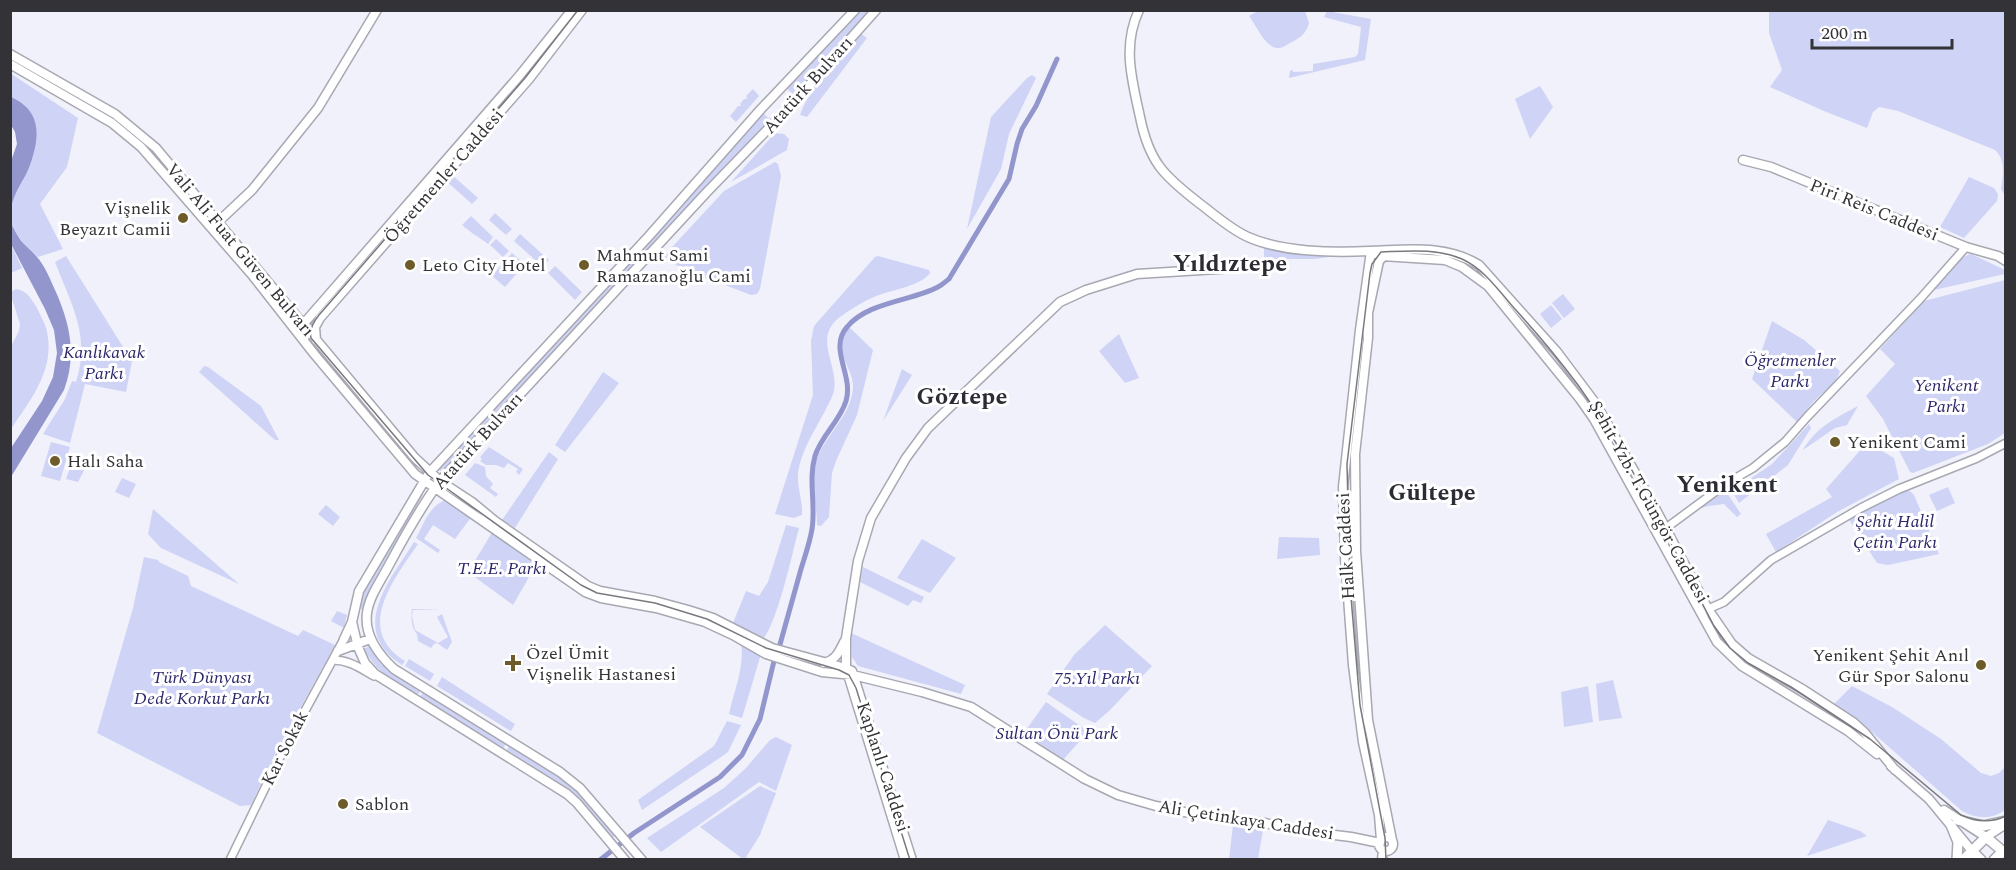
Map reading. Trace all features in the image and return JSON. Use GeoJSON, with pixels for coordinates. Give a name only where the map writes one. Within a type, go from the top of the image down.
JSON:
{"type":"FeatureCollection","features":[{"type":"Feature","properties":{"kind":"highway"},"geometry":{"type":"LineString","coordinates":[[1957,860],[1958,842],[1955,823],[1983,826],[2006,823]]}},
{"type":"Feature","properties":{"kind":"highway"},"geometry":{"type":"LineString","coordinates":[[1963,860],[1986,837],[2005,851],[1994,860]]}},
{"type":"Feature","properties":{"kind":"highway"},"geometry":{"type":"LineString","coordinates":[[1972,850],[1981,860]]}},
{"type":"Feature","properties":{"kind":"main road"},"geometry":{"type":"LineString","coordinates":[[218,222],[252,190],[318,108],[377,10]]}},
{"type":"Feature","properties":{"kind":"main road","name":"Öğretmenler Caddesi"},"geometry":{"type":"LineString","coordinates":[[300,329],[520,75],[572,10]]}},
{"type":"Feature","properties":{"kind":"main road","name":"Öğretmenler Caddesi"},"geometry":{"type":"LineString","coordinates":[[300,329],[317,323],[529,79],[582,10]]}},
{"type":"Feature","properties":{"kind":"main road","name":"Atatürk Bulvarı"},"geometry":{"type":"LineString","coordinates":[[344,639],[353,618],[359,591],[429,472],[649,236],[761,109],[855,10]]}},
{"type":"Feature","properties":{"kind":"main road","name":"Atatürk Bulvarı"},"geometry":{"type":"LineString","coordinates":[[366,614],[372,597],[406,534],[440,481],[876,10]]}},
{"type":"Feature","properties":{"kind":"main road","name":"Şehit Yzb. T.Güngör Caddesi"},"geometry":{"type":"LineString","coordinates":[[1139,10],[1130,36],[1128,54],[1146,142],[1156,164],[1163,173],[1218,218],[1248,237],[1290,248],[1327,251],[1438,250],[1466,257],[1479,265],[1557,352],[1596,404],[1628,458],[1708,609],[1732,644],[1756,663],[1804,690],[1852,722],[1865,733],[1895,770]]}},
{"type":"Feature","properties":{"kind":"main road","name":"Vali Ali Fuat Güven Bulvarı"},"geometry":{"type":"LineString","coordinates":[[10,54],[115,114],[156,148],[218,222],[398,457],[424,482],[593,596],[656,608],[705,622],[734,635],[766,654],[822,672],[849,672]]}},
{"type":"Feature","properties":{"kind":"main road","name":"Vali Ali Fuat Güven Bulvarı"},"geometry":{"type":"LineString","coordinates":[[10,63],[112,123],[141,147],[300,329],[318,343],[415,458],[440,481],[472,502],[495,521],[588,586],[600,591],[655,601],[713,618],[772,648],[849,672]]}},
{"type":"Feature","properties":{"kind":"main road","name":"Piri Reis Caddesi"},"geometry":{"type":"LineString","coordinates":[[1743,160],[1771,167],[1966,247],[1998,256],[2006,261]]}},
{"type":"Feature","properties":{"kind":"main road","name":"Şehit Yzb. T.Güngör Caddesi"},"geometry":{"type":"LineString","coordinates":[[1371,251],[1383,256],[1452,262],[1477,276],[1488,286],[1532,337],[1589,412],[1712,634],[1733,659],[1848,731],[1955,823],[1972,850]]}},
{"type":"Feature","properties":{"kind":"main road","name":"Halk Caddesi"},"geometry":{"type":"LineString","coordinates":[[1371,251],[1347,444],[1344,497],[1345,557],[1355,686],[1363,742],[1385,847],[1391,860]]}},
{"type":"Feature","properties":{"kind":"main road","name":"Halk Caddesi"},"geometry":{"type":"LineString","coordinates":[[1383,256],[1378,261],[1368,313],[1368,338],[1355,474],[1357,557],[1367,706],[1385,847]]}},
{"type":"Feature","properties":{"kind":"main road"},"geometry":{"type":"LineString","coordinates":[[849,672],[846,639],[864,534],[906,458],[928,428],[1060,302],[1086,290],[1137,274],[1234,268],[1252,266],[1257,262]]}},
{"type":"Feature","properties":{"kind":"main road"},"geometry":{"type":"LineString","coordinates":[[317,323],[314,334],[318,343]]}},
{"type":"Feature","properties":{"kind":"main road"},"geometry":{"type":"LineString","coordinates":[[625,860],[577,803],[558,788],[382,679],[365,663],[357,644],[353,618],[366,614],[370,639],[383,659],[394,669],[560,772],[580,788],[642,860]]}},
{"type":"Feature","properties":{"kind":"main road"},"geometry":{"type":"LineString","coordinates":[[338,651],[370,639]]}},
{"type":"Feature","properties":{"kind":"main road"},"geometry":{"type":"LineString","coordinates":[[824,663],[831,662],[838,655],[846,639]]}},
{"type":"Feature","properties":{"kind":"main road","name":"Ali Çetinkaya Caddesi"},"geometry":{"type":"LineString","coordinates":[[849,672],[970,707],[1085,779],[1118,795],[1184,812],[1351,837],[1385,847]]}},
{"type":"Feature","properties":{"kind":"main road","name":"Kaplanlı Caddesi"},"geometry":{"type":"LineString","coordinates":[[849,672],[905,860]]}},
{"type":"Feature","properties":{"kind":"main road","name":"Kaplanlı Caddesi"},"geometry":{"type":"LineString","coordinates":[[849,672],[912,860]]}},
{"type":"Feature","properties":{"kind":"main road"},"geometry":{"type":"LineString","coordinates":[[1955,823],[1986,837],[2006,823]]}},
{"type":"Feature","properties":{"kind":"street"},"geometry":{"type":"LineString","coordinates":[[1658,534],[1727,483],[1753,468],[1785,442],[1966,247]]}},
{"type":"Feature","properties":{"kind":"street"},"geometry":{"type":"LineString","coordinates":[[1708,609],[1724,602],[1771,561],[1861,508],[1899,489],[1977,458],[2006,443]]}},
{"type":"Feature","properties":{"kind":"street","name":"Kar Sokak"},"geometry":{"type":"LineString","coordinates":[[230,860],[282,753],[344,639]]}},
{"type":"Feature","properties":{"kind":"street"},"geometry":{"type":"LineString","coordinates":[[333,660],[353,664],[382,679]]}},
{"type":"Feature","properties":{"kind":"green space"},"geometry":{"type":"Polygon","coordinates":[[[861,11],[869,11],[794,95],[786,88],[861,11]]]}},
{"type":"Feature","properties":{"kind":"green space"},"geometry":{"type":"Polygon","coordinates":[[[1258,11],[1305,11],[1309,23],[1300,37],[1284,47],[1277,48],[1265,40],[1249,16],[1258,11]]]}},
{"type":"Feature","properties":{"kind":"green space"},"geometry":{"type":"Polygon","coordinates":[[[1327,11],[1371,19],[1365,60],[1289,78],[1290,71],[1313,71],[1313,64],[1355,57],[1358,54],[1361,27],[1324,17],[1327,11]]]}},
{"type":"Feature","properties":{"kind":"green space"},"geometry":{"type":"Polygon","coordinates":[[[1769,11],[2005,11],[2005,196],[2001,189],[2003,173],[2001,158],[1995,150],[1898,111],[1879,107],[1873,112],[1867,128],[1770,87],[1782,70],[1769,33],[1769,11]]]}},
{"type":"Feature","properties":{"kind":"green space"},"geometry":{"type":"Polygon","coordinates":[[[860,33],[867,38],[807,117],[800,115],[818,81],[860,33]]]}},
{"type":"Feature","properties":{"kind":"green space"},"geometry":{"type":"Polygon","coordinates":[[[10,73],[78,118],[67,167],[40,204],[63,249],[38,257],[22,242],[11,224],[11,203],[23,180],[14,99],[11,97],[10,73]]]}},
{"type":"Feature","properties":{"kind":"green space"},"geometry":{"type":"Polygon","coordinates":[[[1032,75],[1036,78],[1009,134],[1001,169],[967,229],[991,117],[1032,75]]]}},
{"type":"Feature","properties":{"kind":"green space"},"geometry":{"type":"Polygon","coordinates":[[[1540,86],[1553,107],[1530,139],[1515,99],[1540,86]]]}},
{"type":"Feature","properties":{"kind":"green space"},"geometry":{"type":"Polygon","coordinates":[[[753,89],[759,96],[736,122],[730,116],[738,106],[741,106],[744,99],[747,99],[746,96],[753,89]]]}},
{"type":"Feature","properties":{"kind":"green space"},"geometry":{"type":"Polygon","coordinates":[[[763,113],[771,120],[676,219],[442,472],[439,470],[763,113]]]}},
{"type":"Feature","properties":{"kind":"green space"},"geometry":{"type":"Polygon","coordinates":[[[775,133],[784,134],[789,139],[787,150],[731,182],[775,133]]]}},
{"type":"Feature","properties":{"kind":"green space"},"geometry":{"type":"Polygon","coordinates":[[[775,162],[778,164],[781,176],[760,289],[757,294],[751,295],[662,258],[724,191],[775,162]]]}},
{"type":"Feature","properties":{"kind":"green space"},"geometry":{"type":"Polygon","coordinates":[[[451,174],[478,198],[472,204],[445,180],[451,174]]]}},
{"type":"Feature","properties":{"kind":"green space"},"geometry":{"type":"Polygon","coordinates":[[[1969,177],[1994,188],[1998,194],[1997,201],[1964,238],[1940,227],[1969,177]]]}},
{"type":"Feature","properties":{"kind":"green space"},"geometry":{"type":"Polygon","coordinates":[[[495,213],[512,229],[506,235],[489,220],[495,213]]]}},
{"type":"Feature","properties":{"kind":"green space"},"geometry":{"type":"Polygon","coordinates":[[[471,216],[493,237],[488,244],[462,225],[471,216]]]}},
{"type":"Feature","properties":{"kind":"green space"},"geometry":{"type":"Polygon","coordinates":[[[520,234],[549,260],[543,267],[514,241],[520,234]]]}},
{"type":"Feature","properties":{"kind":"green space"},"geometry":{"type":"Polygon","coordinates":[[[496,239],[509,251],[503,257],[490,245],[496,239]]]}},
{"type":"Feature","properties":{"kind":"green space"},"geometry":{"type":"Polygon","coordinates":[[[11,245],[22,268],[11,273],[11,245]]]}},
{"type":"Feature","properties":{"kind":"green space"},"geometry":{"type":"Polygon","coordinates":[[[1264,247],[1334,254],[1335,256],[1315,259],[1264,259],[1264,247]]]}},
{"type":"Feature","properties":{"kind":"green space"},"geometry":{"type":"Polygon","coordinates":[[[512,253],[525,264],[505,287],[492,276],[512,253]]]}},
{"type":"Feature","properties":{"kind":"green space"},"geometry":{"type":"Polygon","coordinates":[[[1971,254],[2005,270],[2005,274],[1934,290],[1955,264],[1971,254]]]}},
{"type":"Feature","properties":{"kind":"green space","name":"Kanlıkavak Parkı"},"geometry":{"type":"Polygon","coordinates":[[[66,256],[125,350],[133,356],[126,392],[85,384],[70,443],[43,434],[65,399],[72,381],[76,382],[80,365],[80,334],[77,320],[55,262],[66,256]]]}},
{"type":"Feature","properties":{"kind":"green space"},"geometry":{"type":"Polygon","coordinates":[[[878,256],[929,270],[930,273],[913,284],[867,300],[840,317],[832,325],[827,343],[835,381],[834,390],[799,466],[802,515],[794,518],[775,514],[813,395],[811,341],[814,326],[878,256]]]}},
{"type":"Feature","properties":{"kind":"green space"},"geometry":{"type":"Polygon","coordinates":[[[555,266],[582,292],[575,300],[548,273],[555,266]]]}},
{"type":"Feature","properties":{"kind":"green space","name":"Yenikent Parkı"},"geometry":{"type":"Polygon","coordinates":[[[2005,280],[2005,433],[1988,444],[1913,473],[1910,472],[1883,419],[1866,396],[1895,364],[1880,349],[1924,301],[2005,280]]]}},
{"type":"Feature","properties":{"kind":"green space","name":"Kanlıkavak Parkı"},"geometry":{"type":"Polygon","coordinates":[[[16,289],[32,300],[46,327],[49,346],[48,359],[40,384],[11,429],[11,346],[20,324],[12,299],[12,291],[16,289]]]}},
{"type":"Feature","properties":{"kind":"green space"},"geometry":{"type":"Polygon","coordinates":[[[1563,294],[1575,309],[1564,318],[1552,303],[1563,294]]]}},
{"type":"Feature","properties":{"kind":"green space"},"geometry":{"type":"Polygon","coordinates":[[[1551,305],[1562,319],[1551,328],[1540,314],[1551,305]]]}},
{"type":"Feature","properties":{"kind":"green space","name":"Öğretmenler Parkı"},"geometry":{"type":"Polygon","coordinates":[[[1772,321],[1804,340],[1840,371],[1836,381],[1814,401],[1797,422],[1752,379],[1772,321]]]}},
{"type":"Feature","properties":{"kind":"green space"},"geometry":{"type":"Polygon","coordinates":[[[849,327],[873,350],[857,415],[832,473],[829,517],[821,526],[817,525],[814,469],[820,452],[843,417],[851,398],[852,380],[841,344],[849,327]]]}},
{"type":"Feature","properties":{"kind":"green space"},"geometry":{"type":"Polygon","coordinates":[[[1119,334],[1139,378],[1125,383],[1099,351],[1119,334]]]}},
{"type":"Feature","properties":{"kind":"green space"},"geometry":{"type":"Polygon","coordinates":[[[204,366],[261,406],[279,440],[275,440],[199,372],[204,366]]]}},
{"type":"Feature","properties":{"kind":"green space"},"geometry":{"type":"Polygon","coordinates":[[[902,369],[912,375],[883,421],[902,369]]]}},
{"type":"Feature","properties":{"kind":"green space"},"geometry":{"type":"Polygon","coordinates":[[[603,372],[619,383],[565,452],[555,445],[603,372]]]}},
{"type":"Feature","properties":{"kind":"green space"},"geometry":{"type":"Polygon","coordinates":[[[1858,406],[1847,425],[1835,428],[1803,450],[1820,429],[1858,406]]]}},
{"type":"Feature","properties":{"kind":"green space"},"geometry":{"type":"Polygon","coordinates":[[[1809,424],[1811,428],[1788,465],[1739,503],[1732,491],[1772,464],[1809,424]]]}},
{"type":"Feature","properties":{"kind":"green space","name":"Halı Saha"},"geometry":{"type":"Polygon","coordinates":[[[51,442],[70,447],[60,481],[41,476],[51,442]]]}},
{"type":"Feature","properties":{"kind":"green space"},"geometry":{"type":"Polygon","coordinates":[[[1870,444],[1894,458],[1899,479],[1837,512],[1776,552],[1766,534],[1832,497],[1826,489],[1864,446],[1870,444]]]}},
{"type":"Feature","properties":{"kind":"green space"},"geometry":{"type":"Polygon","coordinates":[[[489,447],[523,469],[519,475],[516,472],[518,469],[508,463],[504,468],[486,465],[480,461],[482,459],[480,457],[489,447]]]}},
{"type":"Feature","properties":{"kind":"green space"},"geometry":{"type":"Polygon","coordinates":[[[549,452],[558,459],[515,528],[502,520],[549,452]]]}},
{"type":"Feature","properties":{"kind":"green space"},"geometry":{"type":"Polygon","coordinates":[[[74,456],[89,461],[78,482],[66,479],[74,456]]]}},
{"type":"Feature","properties":{"kind":"green space"},"geometry":{"type":"Polygon","coordinates":[[[475,463],[485,467],[486,476],[493,484],[490,488],[498,494],[496,497],[465,475],[475,463]]]}},
{"type":"Feature","properties":{"kind":"green space"},"geometry":{"type":"Polygon","coordinates":[[[122,478],[136,484],[129,498],[115,492],[122,478]]]}},
{"type":"Feature","properties":{"kind":"green space"},"geometry":{"type":"Polygon","coordinates":[[[1948,487],[1955,503],[1937,511],[1929,495],[1948,487]]]}},
{"type":"Feature","properties":{"kind":"green space"},"geometry":{"type":"Polygon","coordinates":[[[1725,490],[1741,514],[1737,517],[1724,504],[1694,510],[1725,490]]]}},
{"type":"Feature","properties":{"kind":"green space","name":"Şehit Halil Çetin Parkı"},"geometry":{"type":"Polygon","coordinates":[[[1901,490],[1910,491],[1914,495],[1939,554],[1888,565],[1877,563],[1848,518],[1901,490]]]}},
{"type":"Feature","properties":{"kind":"green space"},"geometry":{"type":"Polygon","coordinates":[[[421,494],[423,495],[371,586],[362,609],[358,608],[362,592],[421,494]]]}},
{"type":"Feature","properties":{"kind":"green space"},"geometry":{"type":"Polygon","coordinates":[[[448,500],[472,516],[455,539],[433,525],[424,539],[440,550],[438,553],[416,538],[432,510],[448,500]]]}},
{"type":"Feature","properties":{"kind":"green space"},"geometry":{"type":"Polygon","coordinates":[[[326,505],[340,517],[333,526],[318,514],[326,505]]]}},
{"type":"Feature","properties":{"kind":"green space"},"geometry":{"type":"Polygon","coordinates":[[[153,509],[239,584],[161,548],[148,534],[153,509]]]}},
{"type":"Feature","properties":{"kind":"green space"},"geometry":{"type":"Polygon","coordinates":[[[786,525],[799,528],[779,603],[769,630],[763,639],[733,623],[746,591],[759,596],[768,582],[786,525]]]}},
{"type":"Feature","properties":{"kind":"green space","name":"T.E.E. Parkı"},"geometry":{"type":"Polygon","coordinates":[[[493,531],[536,565],[513,605],[468,572],[493,531]]]}},
{"type":"Feature","properties":{"kind":"green space"},"geometry":{"type":"Polygon","coordinates":[[[1279,537],[1319,538],[1320,555],[1277,559],[1279,537]]]}},
{"type":"Feature","properties":{"kind":"green space"},"geometry":{"type":"Polygon","coordinates":[[[922,539],[956,558],[930,593],[897,578],[922,539]]]}},
{"type":"Feature","properties":{"kind":"green space"},"geometry":{"type":"Polygon","coordinates":[[[414,542],[418,544],[390,588],[383,603],[380,619],[382,634],[390,648],[405,661],[402,665],[386,651],[377,636],[375,621],[385,588],[414,542]]]}},
{"type":"Feature","properties":{"kind":"green space","name":"Türk Dünyası Dede Korkut Parkı"},"geometry":{"type":"Polygon","coordinates":[[[144,557],[158,560],[188,576],[191,586],[298,636],[303,630],[335,645],[277,750],[251,805],[240,806],[97,733],[133,608],[144,557]]]}},
{"type":"Feature","properties":{"kind":"green space"},"geometry":{"type":"Polygon","coordinates":[[[863,567],[924,597],[921,603],[913,600],[908,606],[860,582],[863,567]]]}},
{"type":"Feature","properties":{"kind":"green space"},"geometry":{"type":"Polygon","coordinates":[[[337,611],[347,615],[344,628],[331,621],[337,611]]]}},
{"type":"Feature","properties":{"kind":"green space"},"geometry":{"type":"Polygon","coordinates":[[[442,614],[452,642],[447,650],[437,643],[431,648],[418,641],[414,629],[412,616],[415,630],[438,643],[448,637],[437,617],[442,614]]]}},
{"type":"Feature","properties":{"kind":"green space","name":"75.Yıl Parkı"},"geometry":{"type":"Polygon","coordinates":[[[1105,625],[1152,666],[1095,723],[1047,694],[1074,655],[1105,625]]]}},
{"type":"Feature","properties":{"kind":"green space"},"geometry":{"type":"Polygon","coordinates":[[[851,633],[965,685],[961,694],[858,666],[852,657],[851,633]]]}},
{"type":"Feature","properties":{"kind":"green space"},"geometry":{"type":"Polygon","coordinates":[[[741,642],[761,654],[742,718],[729,714],[742,661],[741,642]]]}},
{"type":"Feature","properties":{"kind":"green space"},"geometry":{"type":"Polygon","coordinates":[[[369,646],[381,664],[420,691],[417,696],[387,676],[375,664],[364,649],[369,646]]]}},
{"type":"Feature","properties":{"kind":"green space"},"geometry":{"type":"Polygon","coordinates":[[[409,659],[434,674],[430,681],[405,666],[409,659]]]}},
{"type":"Feature","properties":{"kind":"green space"},"geometry":{"type":"Polygon","coordinates":[[[442,677],[515,724],[511,731],[437,686],[442,677]]]}},
{"type":"Feature","properties":{"kind":"green space"},"geometry":{"type":"Polygon","coordinates":[[[1613,680],[1622,718],[1599,721],[1596,684],[1613,680]]]}},
{"type":"Feature","properties":{"kind":"green space"},"geometry":{"type":"Polygon","coordinates":[[[1588,686],[1593,722],[1564,727],[1561,692],[1588,686]]]}},
{"type":"Feature","properties":{"kind":"green space"},"geometry":{"type":"Polygon","coordinates":[[[1852,686],[1892,707],[1941,739],[1981,773],[1991,776],[1999,773],[2005,767],[2005,810],[1995,816],[1984,817],[1973,816],[1962,811],[1857,719],[1834,704],[1852,686]]]}},
{"type":"Feature","properties":{"kind":"green space"},"geometry":{"type":"Polygon","coordinates":[[[423,692],[506,744],[503,748],[420,697],[423,692]]]}},
{"type":"Feature","properties":{"kind":"green space","name":"Sultan Önü Park"},"geometry":{"type":"Polygon","coordinates":[[[1046,702],[1087,733],[1062,761],[1023,734],[1046,702]]]}},
{"type":"Feature","properties":{"kind":"green space"},"geometry":{"type":"Polygon","coordinates":[[[727,721],[741,725],[728,752],[642,810],[638,800],[714,746],[727,721]]]}},
{"type":"Feature","properties":{"kind":"green space"},"geometry":{"type":"Polygon","coordinates":[[[776,737],[792,745],[776,791],[759,782],[661,852],[647,838],[724,788],[745,769],[770,740],[776,737]]]}},
{"type":"Feature","properties":{"kind":"green space"},"geometry":{"type":"Polygon","coordinates":[[[509,746],[568,783],[590,804],[616,835],[612,838],[588,808],[566,787],[507,750],[509,746]]]}},
{"type":"Feature","properties":{"kind":"green space"},"geometry":{"type":"Polygon","coordinates":[[[760,786],[776,793],[760,835],[743,859],[700,827],[760,786]]]}},
{"type":"Feature","properties":{"kind":"green space"},"geometry":{"type":"Polygon","coordinates":[[[1828,820],[1860,831],[1867,836],[1807,856],[1828,820]]]}},
{"type":"Feature","properties":{"kind":"green space"},"geometry":{"type":"Polygon","coordinates":[[[1233,825],[1263,830],[1258,859],[1229,859],[1233,825]]]}},
{"type":"Feature","properties":{"kind":"water"},"geometry":{"type":"Polygon","coordinates":[[[11,97],[28,109],[36,125],[37,134],[30,165],[11,208],[11,161],[17,144],[11,125],[11,97]]]}},
{"type":"Feature","properties":{"kind":"water"},"geometry":{"type":"Polygon","coordinates":[[[11,224],[22,242],[45,268],[65,315],[71,352],[64,390],[11,477],[11,448],[42,401],[53,377],[57,353],[54,330],[11,244],[11,224]]]}},
{"type":"Feature","properties":{"kind":"waterway"},"geometry":{"type":"LineString","coordinates":[[779,648],[811,534],[812,474],[815,456],[846,401],[847,382],[840,353],[842,335],[847,327],[866,312],[927,292],[949,279],[1009,179],[1022,129],[1036,106],[1057,59]]}},
{"type":"Feature","properties":{"kind":"waterway"},"geometry":{"type":"LineString","coordinates":[[600,860],[634,833],[720,777],[742,755],[760,719],[774,661]]}},
{"type":"Feature","properties":{"kind":"tram line"},"geometry":{"type":"LineString","coordinates":[[578,10],[525,78],[319,315],[311,328],[311,338],[428,475],[581,585],[597,593],[655,603],[707,619],[766,648],[849,675],[856,688],[910,860]]}},
{"type":"Feature","properties":{"kind":"tram line"},"geometry":{"type":"LineString","coordinates":[[1386,860],[1385,838],[1360,705],[1350,585],[1347,464],[1370,273],[1372,264],[1381,252],[1422,251],[1452,255],[1477,268],[1497,288],[1555,355],[1598,414],[1650,503],[1714,626],[1730,648],[1748,663],[1791,687],[1870,739],[1961,815],[1984,821],[2006,816]]}},
{"type":"Feature","properties":{"kind":"place","name":"Vişnelik Beyazıt Camii"},"geometry":{"type":"Point","coordinates":[183,218]}},
{"type":"Feature","properties":{"kind":"place","name":"Leto City Hotel"},"geometry":{"type":"Point","coordinates":[410,265]}},
{"type":"Feature","properties":{"kind":"place","name":"Mahmut Sami Ramazanoğlu Cami"},"geometry":{"type":"Point","coordinates":[584,265]}},
{"type":"Feature","properties":{"kind":"place","name":"Yenikent Cami"},"geometry":{"type":"Point","coordinates":[1835,442]}},
{"type":"Feature","properties":{"kind":"place","name":"Halı Saha"},"geometry":{"type":"Point","coordinates":[55,461]}},
{"type":"Feature","properties":{"kind":"place","name":"Özel Ümit Vişnelik Hastanesi"},"geometry":{"type":"Point","coordinates":[513,663]}},
{"type":"Feature","properties":{"kind":"place","name":"Yenikent Şehit Anıl Gür Spor Salonu"},"geometry":{"type":"Point","coordinates":[1981,665]}},
{"type":"Feature","properties":{"kind":"place","name":"Sablon"},"geometry":{"type":"Point","coordinates":[343,804]}},
{"type":"Feature","properties":{"kind":"district","name":"Yıldıztepe"},"geometry":{"type":"Point","coordinates":[1230,264]}},
{"type":"Feature","properties":{"kind":"district","name":"Göztepe"},"geometry":{"type":"Point","coordinates":[962,397]}},
{"type":"Feature","properties":{"kind":"district","name":"Yenikent"},"geometry":{"type":"Point","coordinates":[1727,485]}},
{"type":"Feature","properties":{"kind":"district","name":"Gültepe"},"geometry":{"type":"Point","coordinates":[1432,493]}}]}
